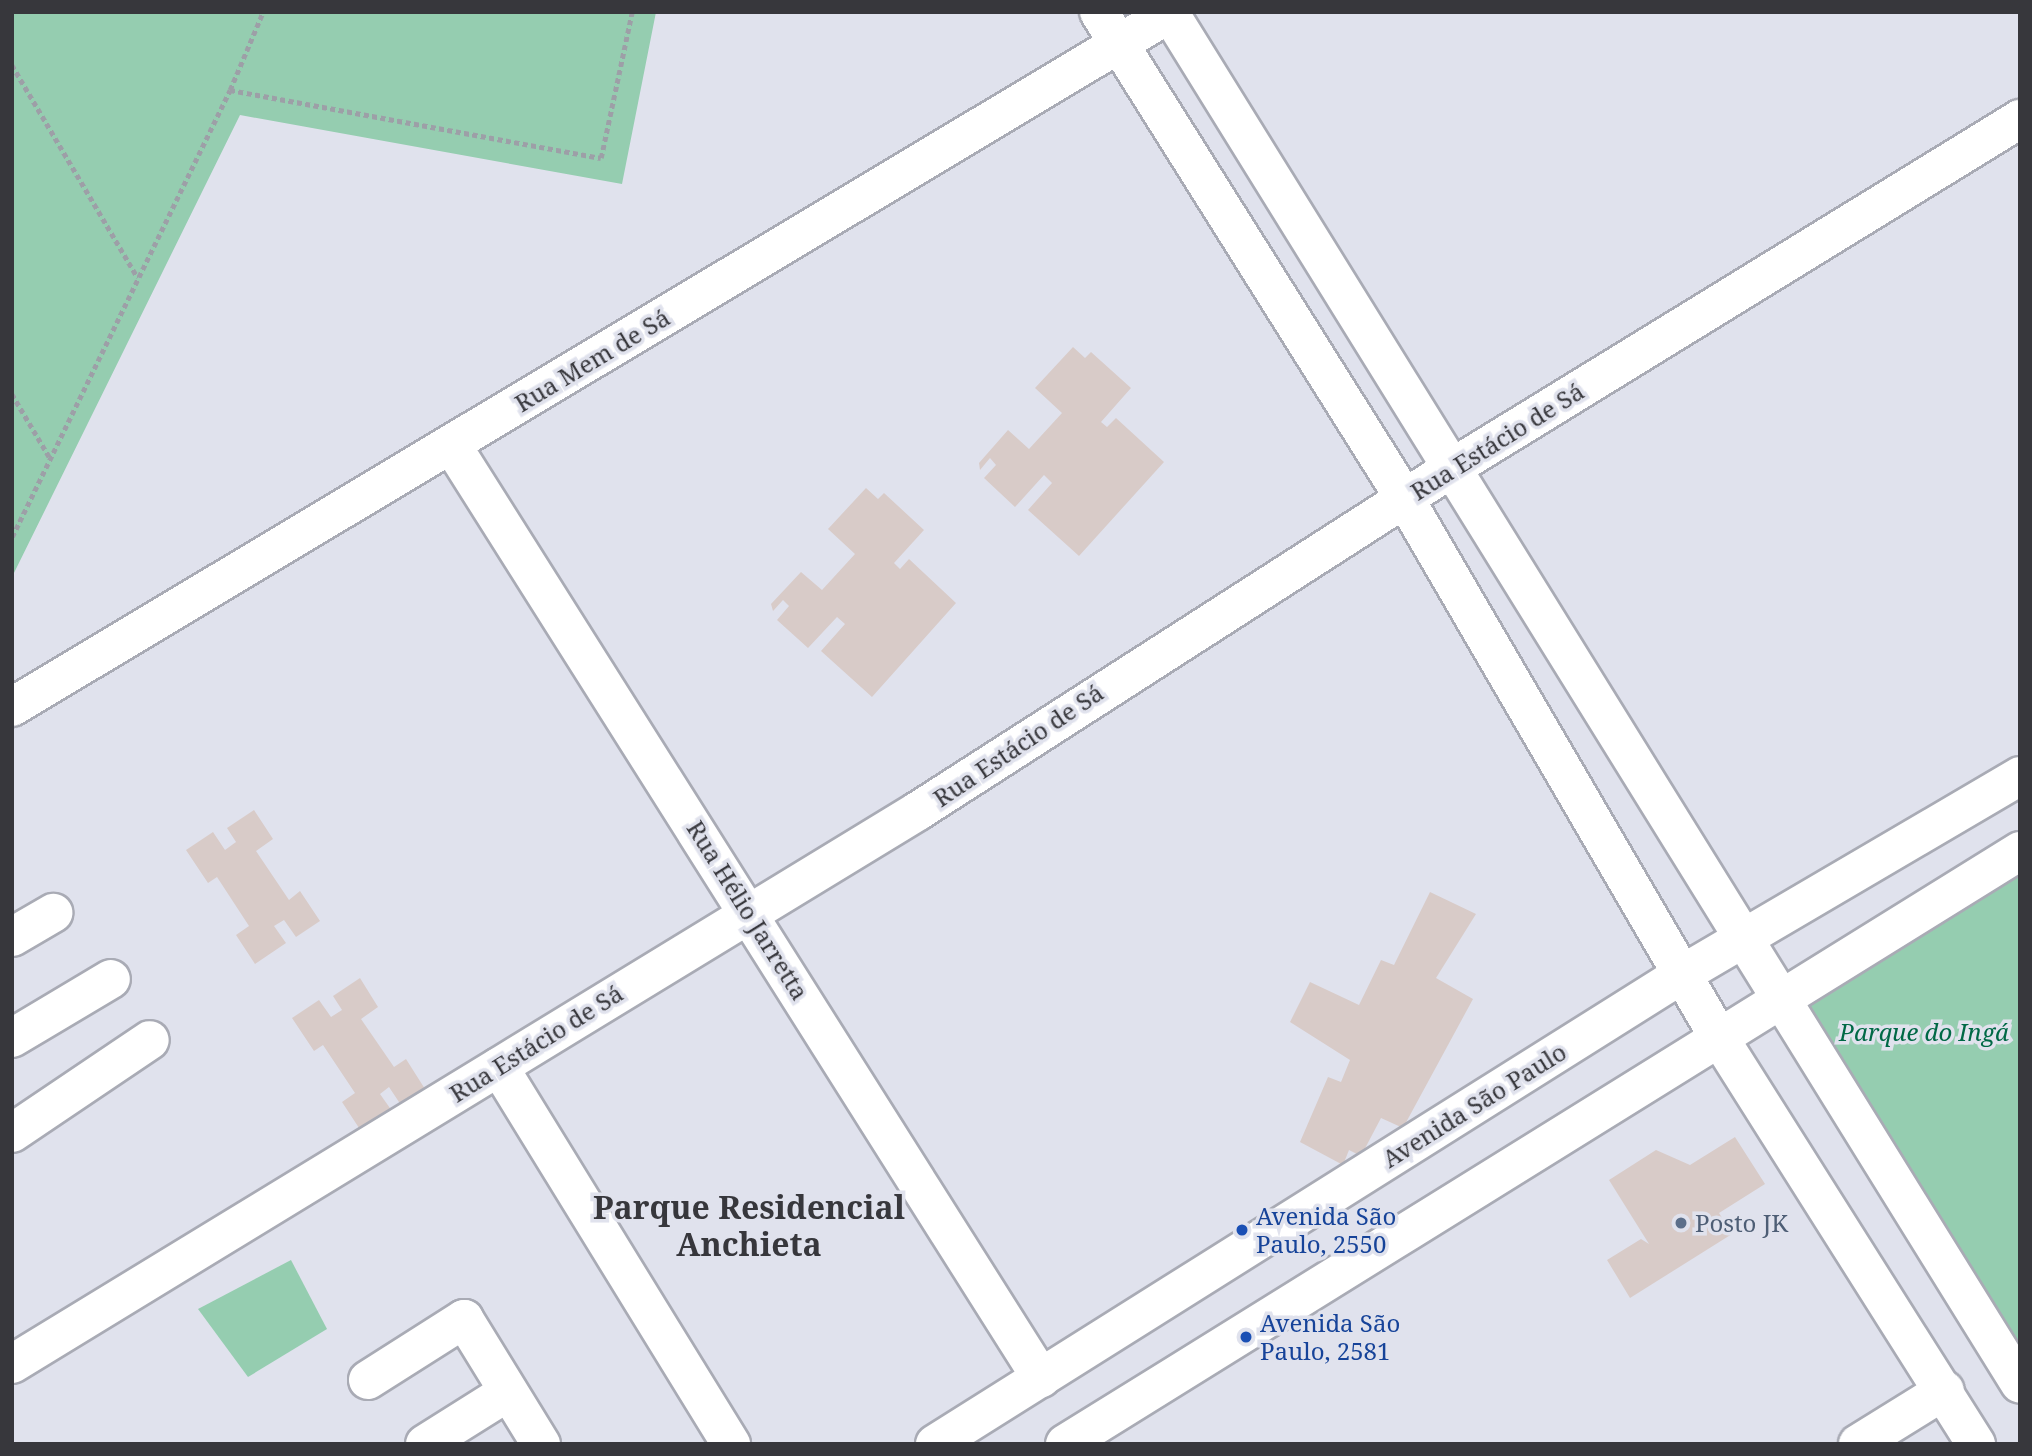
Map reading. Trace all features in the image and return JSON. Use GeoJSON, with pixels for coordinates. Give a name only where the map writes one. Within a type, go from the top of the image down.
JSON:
{"type":"FeatureCollection","features":[{"type":"Feature","properties":{"kind":"street","name":"Rua Mem de Sá"},"geometry":{"type":"LineString","coordinates":[[12,708],[451,444],[1109,28],[1170,13]]}},
{"type":"Feature","properties":{"kind":"street"},"geometry":{"type":"LineString","coordinates":[[1170,13],[2020,1384]]}},
{"type":"Feature","properties":{"kind":"street"},"geometry":{"type":"LineString","coordinates":[[1109,28],[1405,499],[1681,975],[1945,1390],[1976,1444]]}},
{"type":"Feature","properties":{"kind":"street","name":"Rua Estácio de Sá"},"geometry":{"type":"LineString","coordinates":[[12,1364],[499,1067],[748,910],[918,811],[1452,468],[2020,119]]}},
{"type":"Feature","properties":{"kind":"street","name":"Rua Hélio Jarretta"},"geometry":{"type":"LineString","coordinates":[[451,444],[748,910],[1041,1378]]}},
{"type":"Feature","properties":{"kind":"street","name":"Avenida São Paulo"},"geometry":{"type":"LineString","coordinates":[[935,1444],[1681,975],[2020,776]]}},
{"type":"Feature","properties":{"kind":"street"},"geometry":{"type":"LineString","coordinates":[[1065,1444],[1718,1035],[2020,851]]}},
{"type":"Feature","properties":{"kind":"street"},"geometry":{"type":"LineString","coordinates":[[12,937],[53,913]]}},
{"type":"Feature","properties":{"kind":"street"},"geometry":{"type":"LineString","coordinates":[[12,1038],[111,979]]}},
{"type":"Feature","properties":{"kind":"street"},"geometry":{"type":"LineString","coordinates":[[12,1133],[150,1040]]}},
{"type":"Feature","properties":{"kind":"street"},"geometry":{"type":"LineString","coordinates":[[499,1067],[731,1444]]}},
{"type":"Feature","properties":{"kind":"street"},"geometry":{"type":"LineString","coordinates":[[368,1380],[464,1320],[541,1444]]}},
{"type":"Feature","properties":{"kind":"street"},"geometry":{"type":"LineString","coordinates":[[1858,1444],[1945,1390]]}},
{"type":"Feature","properties":{"kind":"street"},"geometry":{"type":"LineString","coordinates":[[425,1444],[508,1392]]}},
{"type":"Feature","properties":{"kind":"path"},"geometry":{"type":"LineString","coordinates":[[12,537],[230,90],[263,12]]}},
{"type":"Feature","properties":{"kind":"path"},"geometry":{"type":"LineString","coordinates":[[230,90],[601,158],[632,12]]}},
{"type":"Feature","properties":{"kind":"path"},"geometry":{"type":"LineString","coordinates":[[12,65],[138,278]]}},
{"type":"Feature","properties":{"kind":"path"},"geometry":{"type":"LineString","coordinates":[[12,394],[50,458]]}},
{"type":"Feature","properties":{"kind":"green space"},"geometry":{"type":"Polygon","coordinates":[[[12,12],[656,12],[622,184],[240,115],[12,577],[12,12]]]}},
{"type":"Feature","properties":{"kind":"green space","name":"Parque do Ingá"},"geometry":{"type":"Polygon","coordinates":[[[2020,862],[2020,1377],[1794,1000],[2020,862]]]}},
{"type":"Feature","properties":{"kind":"green space"},"geometry":{"type":"Polygon","coordinates":[[[291,1260],[327,1329],[248,1377],[198,1309],[291,1260]]]}},
{"type":"Feature","properties":{"kind":"building"},"geometry":{"type":"Polygon","coordinates":[[[1073,347],[1085,358],[1091,352],[1131,388],[1101,422],[1107,427],[1116,418],[1164,462],[1079,556],[1028,510],[1052,483],[1044,475],[1015,507],[984,478],[996,465],[990,458],[980,470],[979,463],[1008,430],[1029,449],[1062,413],[1035,388],[1073,347]]]}},
{"type":"Feature","properties":{"kind":"building"},"geometry":{"type":"Polygon","coordinates":[[[866,488],[878,499],[884,493],[924,530],[894,563],[900,569],[909,559],[956,603],[872,697],[821,651],[845,624],[837,617],[808,648],[777,620],[789,606],[783,600],[773,611],[771,604],[801,572],[822,590],[855,554],[828,529],[866,488]]]}},
{"type":"Feature","properties":{"kind":"building"},"geometry":{"type":"Polygon","coordinates":[[[254,810],[273,839],[256,851],[289,900],[300,891],[320,921],[296,937],[284,920],[274,926],[286,943],[255,964],[236,935],[249,926],[217,877],[208,883],[186,850],[213,832],[225,850],[236,842],[227,828],[254,810]]]}},
{"type":"Feature","properties":{"kind":"building"},"geometry":{"type":"Polygon","coordinates":[[[1430,892],[1476,914],[1436,978],[1473,999],[1403,1128],[1381,1118],[1361,1156],[1349,1150],[1343,1165],[1300,1142],[1328,1077],[1341,1082],[1350,1060],[1290,1022],[1310,982],[1359,1005],[1381,960],[1394,965],[1430,892]]]}},
{"type":"Feature","properties":{"kind":"building"},"geometry":{"type":"Polygon","coordinates":[[[360,978],[378,1007],[361,1019],[394,1067],[406,1059],[425,1089],[401,1105],[389,1087],[380,1094],[392,1111],[361,1131],[342,1102],[355,1093],[323,1045],[314,1051],[292,1018],[319,1000],[331,1017],[342,1010],[333,996],[360,978]]]}},
{"type":"Feature","properties":{"kind":"building","name":"Posto JK"},"geometry":{"type":"Polygon","coordinates":[[[1735,1137],[1765,1184],[1719,1213],[1732,1234],[1630,1298],[1607,1260],[1641,1239],[1649,1244],[1609,1180],[1656,1150],[1690,1165],[1735,1137]]]}},
{"type":"Feature","properties":{"kind":"place","name":"Posto JK"},"geometry":{"type":"Point","coordinates":[1681,1223]}},
{"type":"Feature","properties":{"kind":"place","name":"Avenida São Paulo, 2550"},"geometry":{"type":"Point","coordinates":[1242,1230]}},
{"type":"Feature","properties":{"kind":"place","name":"Avenida São Paulo, 2581"},"geometry":{"type":"Point","coordinates":[1246,1337]}},
{"type":"Feature","properties":{"kind":"district","name":"Parque Residencial Anchieta"},"geometry":{"type":"Point","coordinates":[749,1226]}}]}
